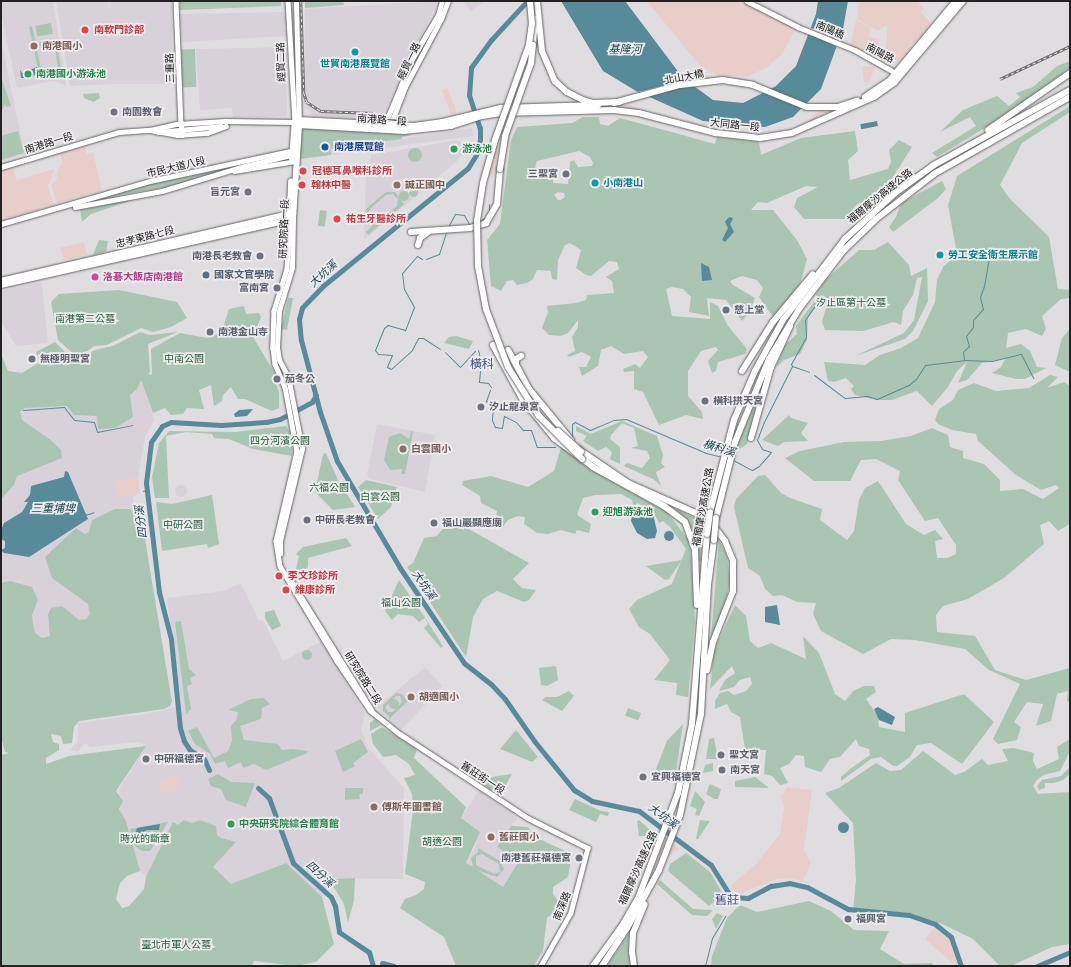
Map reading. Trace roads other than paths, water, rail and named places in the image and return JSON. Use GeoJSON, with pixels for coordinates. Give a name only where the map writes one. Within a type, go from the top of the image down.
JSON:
{"type":"FeatureCollection","features":[{"type":"Feature","properties":{"kind":"highway"},"geometry":{"type":"LineString","coordinates":[[530,1],[532,23],[529,45],[495,140],[483,183],[477,221],[478,266],[490,321],[512,374],[540,416],[582,459]]}},
{"type":"Feature","properties":{"kind":"highway"},"geometry":{"type":"LineString","coordinates":[[411,232],[441,231],[482,226],[495,211],[503,146],[531,63],[536,26],[534,1]]}},
{"type":"Feature","properties":{"kind":"highway"},"geometry":{"type":"LineString","coordinates":[[537,1],[542,52],[555,81],[567,92],[592,103],[619,102]]}},
{"type":"Feature","properties":{"kind":"highway"},"geometry":{"type":"LineString","coordinates":[[533,45],[499,139],[486,190],[481,233],[484,279],[495,326],[518,377],[543,414],[581,452],[628,483],[676,506],[698,514],[713,525],[725,542],[733,561],[733,591],[713,642],[704,686]]}},
{"type":"Feature","properties":{"kind":"highway"},"geometry":{"type":"LineString","coordinates":[[970,143],[1070,73]]}},
{"type":"Feature","properties":{"kind":"highway","name":"福爾摩沙高速公路"},"geometry":{"type":"LineString","coordinates":[[602,966],[624,927],[644,885],[674,810],[687,757],[710,512],[721,463],[728,440],[755,371],[783,320],[845,239],[895,193],[970,143],[1070,90]]}},
{"type":"Feature","properties":{"kind":"highway","name":"福爾摩沙高速公路"},"geometry":{"type":"LineString","coordinates":[[593,966],[624,927],[652,885],[680,815],[697,739],[704,686],[708,585],[716,518],[728,464],[735,442],[768,359],[799,309],[843,251],[902,198],[934,174],[974,149],[1070,97]]}},
{"type":"Feature","properties":{"kind":"highway"},"geometry":{"type":"LineString","coordinates":[[418,245],[422,236],[431,231]]}},
{"type":"Feature","properties":{"kind":"highway"},"geometry":{"type":"LineString","coordinates":[[742,371],[788,302],[845,239]]}},
{"type":"Feature","properties":{"kind":"highway"},"geometry":{"type":"LineString","coordinates":[[751,438],[771,367],[799,309]]}},
{"type":"Feature","properties":{"kind":"highway"},"geometry":{"type":"LineString","coordinates":[[493,345],[514,386],[536,418],[554,438],[582,459],[664,506],[685,522],[694,545],[698,641]]}},
{"type":"Feature","properties":{"kind":"highway"},"geometry":{"type":"LineString","coordinates":[[508,350],[516,367],[544,411],[581,452]]}},
{"type":"Feature","properties":{"kind":"highway"},"geometry":{"type":"LineString","coordinates":[[516,367],[516,359],[521,356]]}},
{"type":"Feature","properties":{"kind":"highway"},"geometry":{"type":"LineString","coordinates":[[634,966],[632,952],[633,933],[652,885]]}},
{"type":"Feature","properties":{"kind":"main road","name":"三重路"},"geometry":{"type":"LineString","coordinates":[[176,1],[181,127],[184,135]]}},
{"type":"Feature","properties":{"kind":"main road","name":"經貿二路"},"geometry":{"type":"LineString","coordinates":[[288,1],[298,122]]}},
{"type":"Feature","properties":{"kind":"main road","name":"經貿二路"},"geometry":{"type":"LineString","coordinates":[[296,1],[298,122]]}},
{"type":"Feature","properties":{"kind":"main road","name":"經貿一路"},"geometry":{"type":"LineString","coordinates":[[387,127],[412,59],[438,14],[442,1]]}},
{"type":"Feature","properties":{"kind":"main road","name":"經貿一路"},"geometry":{"type":"LineString","coordinates":[[387,127],[408,81],[441,19],[448,1]]}},
{"type":"Feature","properties":{"kind":"main road","name":"南陽橋"},"geometry":{"type":"LineString","coordinates":[[747,1],[798,27],[855,50]]}},
{"type":"Feature","properties":{"kind":"main road"},"geometry":{"type":"LineString","coordinates":[[896,73],[956,1]]}},
{"type":"Feature","properties":{"kind":"main road","name":"大同路一段"},"geometry":{"type":"LineString","coordinates":[[481,114],[614,110],[639,113],[716,133],[760,138],[792,133],[874,97],[894,83],[963,1]]}},
{"type":"Feature","properties":{"kind":"main road","name":"南陽路"},"geometry":{"type":"LineString","coordinates":[[855,50],[896,73]]}},
{"type":"Feature","properties":{"kind":"main road","name":"北山大橋"},"geometry":{"type":"LineString","coordinates":[[481,114],[619,102],[680,85],[723,80],[752,85],[807,107],[828,108],[852,103],[877,91],[896,73]]}},
{"type":"Feature","properties":{"kind":"main road","name":"南港路一段"},"geometry":{"type":"LineString","coordinates":[[1,167],[118,132],[238,123],[298,122],[387,127],[414,131],[467,119],[481,114]]}},
{"type":"Feature","properties":{"kind":"main road","name":"研究院路一段"},"geometry":{"type":"LineString","coordinates":[[294,418],[283,379],[275,364],[272,334],[274,311],[287,269],[298,122]]}},
{"type":"Feature","properties":{"kind":"main road","name":"南港路一段"},"geometry":{"type":"LineString","coordinates":[[150,130],[156,132],[181,127],[226,126],[238,123]]}},
{"type":"Feature","properties":{"kind":"main road"},"geometry":{"type":"LineString","coordinates":[[156,132],[169,135],[184,135],[207,133],[226,126]]}},
{"type":"Feature","properties":{"kind":"main road","name":"市民大道八段"},"geometry":{"type":"LineString","coordinates":[[1,224],[61,209],[162,190],[295,152]]}},
{"type":"Feature","properties":{"kind":"main road","name":"市民大道八段"},"geometry":{"type":"LineString","coordinates":[[61,209],[150,181],[295,152]]}},
{"type":"Feature","properties":{"kind":"main road"},"geometry":{"type":"LineString","coordinates":[[217,174],[294,161]]}},
{"type":"Feature","properties":{"kind":"main road","name":"忠孝東路七段"},"geometry":{"type":"LineString","coordinates":[[1,281],[292,216]]}},
{"type":"Feature","properties":{"kind":"main road","name":"忠孝東路七段"},"geometry":{"type":"LineString","coordinates":[[1,285],[292,216]]}},
{"type":"Feature","properties":{"kind":"main road","name":"研究院路二段"},"geometry":{"type":"LineString","coordinates":[[294,418],[302,450],[280,541],[280,556],[292,582],[374,713]]}},
{"type":"Feature","properties":{"kind":"main road","name":"舊莊街一段"},"geometry":{"type":"LineString","coordinates":[[374,713],[400,734],[528,818],[588,848]]}},
{"type":"Feature","properties":{"kind":"main road","name":"南深路"},"geometry":{"type":"LineString","coordinates":[[541,966],[574,907],[588,848]]}},
{"type":"Feature","properties":{"kind":"water","name":"基隆河"},"geometry":{"type":"Polygon","coordinates":[[[561,1],[625,1],[683,78],[713,100],[743,103],[776,86],[796,66],[816,14],[818,1],[848,1],[843,29],[821,89],[793,117],[765,127],[703,121],[636,91],[603,71],[561,1]]]}},
{"type":"Feature","properties":{"kind":"water","name":"南港國小游泳池"},"geometry":{"type":"Polygon","coordinates":[[[37,67],[37,73],[31,78],[21,78],[20,70],[22,73],[37,67]]]}},
{"type":"Feature","properties":{"kind":"water"},"geometry":{"type":"Polygon","coordinates":[[[877,121],[878,126],[861,129],[860,124],[877,121]]]}},
{"type":"Feature","properties":{"kind":"water"},"geometry":{"type":"Polygon","coordinates":[[[731,217],[733,219],[730,224],[734,232],[725,242],[722,240],[728,228],[725,222],[731,217]]]}},
{"type":"Feature","properties":{"kind":"water"},"geometry":{"type":"Polygon","coordinates":[[[701,263],[709,267],[712,280],[702,281],[701,263]]]}},
{"type":"Feature","properties":{"kind":"water"},"geometry":{"type":"Polygon","coordinates":[[[253,409],[247,416],[235,417],[234,414],[239,410],[253,409]]]}},
{"type":"Feature","properties":{"kind":"water","name":"三重埔埤"},"geometry":{"type":"Polygon","coordinates":[[[65,471],[68,472],[88,519],[29,557],[4,553],[1,550],[5,548],[5,541],[1,539],[1,530],[4,523],[22,512],[28,502],[24,502],[30,495],[31,486],[64,477],[65,471]]]}},
{"type":"Feature","properties":{"kind":"water","name":"迎旭游泳池"},"geometry":{"type":"Polygon","coordinates":[[[593,507],[597,507],[599,508],[599,516],[593,517],[590,514],[590,510],[593,507]]]}},
{"type":"Feature","properties":{"kind":"water"},"geometry":{"type":"Polygon","coordinates":[[[634,507],[646,507],[653,514],[657,531],[655,538],[647,539],[637,533],[631,521],[634,507]]]}},
{"type":"Feature","properties":{"kind":"water"},"geometry":{"type":"Polygon","coordinates":[[[667,531],[671,531],[674,536],[671,541],[667,541],[664,538],[664,534],[667,531]]]}},
{"type":"Feature","properties":{"kind":"water"},"geometry":{"type":"Polygon","coordinates":[[[777,605],[780,625],[765,622],[765,607],[777,605]]]}},
{"type":"Feature","properties":{"kind":"water"},"geometry":{"type":"Polygon","coordinates":[[[878,707],[895,717],[892,725],[879,720],[874,709],[878,707]]]}},
{"type":"Feature","properties":{"kind":"water"},"geometry":{"type":"Polygon","coordinates":[[[841,822],[845,822],[847,823],[847,831],[841,832],[838,829],[838,825],[841,822]]]}},
{"type":"Feature","properties":{"kind":"water"},"geometry":{"type":"Polygon","coordinates":[[[160,824],[159,830],[147,830],[137,836],[135,834],[137,828],[160,824]]]}},
{"type":"Feature","properties":{"kind":"waterway","name":"大坑溪"},"geometry":{"type":"LineString","coordinates":[[527,1],[491,40],[471,68],[469,95],[480,128],[480,139],[476,155],[468,168],[323,286],[302,308],[299,319],[301,340],[320,412],[337,461],[400,568],[464,663],[491,684],[505,699],[535,742],[574,790],[592,801],[639,811],[711,865],[730,895],[734,897],[748,898],[771,886],[789,883],[807,887],[848,909],[909,915],[935,924],[951,937],[961,966]]}},
{"type":"Feature","properties":{"kind":"waterway","name":"橫科溪"},"geometry":{"type":"LineString","coordinates":[[480,142],[487,145],[490,149]]}},
{"type":"Feature","properties":{"kind":"waterway","name":"橫科溪"},"geometry":{"type":"LineString","coordinates":[[489,204],[489,212]]}},
{"type":"Feature","properties":{"kind":"waterway","name":"橫科溪"},"geometry":{"type":"LineString","coordinates":[[448,227],[455,214],[464,215],[470,226]]}},
{"type":"Feature","properties":{"kind":"waterway","name":"橫科溪"},"geometry":{"type":"LineString","coordinates":[[480,221],[486,217]]}},
{"type":"Feature","properties":{"kind":"waterway","name":"橫科溪"},"geometry":{"type":"LineString","coordinates":[[426,259],[439,254],[446,232]]}},
{"type":"Feature","properties":{"kind":"waterway"},"geometry":{"type":"LineString","coordinates":[[964,360],[963,352],[969,346],[966,336],[973,327],[973,320],[983,309],[980,297],[984,286],[990,251]]}},
{"type":"Feature","properties":{"kind":"waterway","name":"橫科溪"},"geometry":{"type":"LineString","coordinates":[[422,259],[417,256],[402,273],[404,289],[414,307],[405,330],[388,325],[384,328],[375,350],[378,354],[392,355],[387,367],[391,369],[412,350],[418,338],[423,338],[440,349]]}},
{"type":"Feature","properties":{"kind":"waterway"},"geometry":{"type":"LineString","coordinates":[[792,366],[791,364],[806,337],[805,320],[819,300]]}},
{"type":"Feature","properties":{"kind":"waterway","name":"橫科溪"},"geometry":{"type":"LineString","coordinates":[[478,350],[481,362],[479,382],[488,383],[491,387]]}},
{"type":"Feature","properties":{"kind":"waterway","name":"橫科溪"},"geometry":{"type":"LineString","coordinates":[[445,352],[460,367],[475,351]]}},
{"type":"Feature","properties":{"kind":"waterway","name":"橫科溪"},"geometry":{"type":"LineString","coordinates":[[814,375],[845,398],[867,396],[877,399],[909,385],[916,379],[925,365],[964,360],[992,361],[1021,354],[1033,378]]}},
{"type":"Feature","properties":{"kind":"waterway","name":"橫科溪"},"geometry":{"type":"LineString","coordinates":[[733,460],[752,470],[759,466],[771,452],[762,449],[757,440],[764,422],[792,366],[809,372]]}},
{"type":"Feature","properties":{"kind":"waterway","name":"橫科溪"},"geometry":{"type":"LineString","coordinates":[[490,390],[486,401],[493,405],[492,420],[495,427],[502,428],[504,416],[516,422],[523,430],[531,430],[537,447],[555,447]]}},
{"type":"Feature","properties":{"kind":"waterway","name":"四分溪"},"geometry":{"type":"LineString","coordinates":[[209,770],[204,759],[190,750],[184,741],[180,728],[171,639],[159,592],[146,483],[151,442],[162,426],[171,422],[221,425],[266,422],[280,419],[312,402],[316,395]]}},
{"type":"Feature","properties":{"kind":"waterway"},"geometry":{"type":"LineString","coordinates":[[23,410],[64,407],[74,420],[94,422],[97,432],[132,425]]}},
{"type":"Feature","properties":{"kind":"waterway","name":"橫科溪"},"geometry":{"type":"LineString","coordinates":[[572,436],[572,424],[575,422],[590,430],[614,420],[626,419],[706,453],[722,457]]}},
{"type":"Feature","properties":{"kind":"waterway","name":"四分溪"},"geometry":{"type":"LineString","coordinates":[[143,491],[147,490]]}},
{"type":"Feature","properties":{"kind":"waterway"},"geometry":{"type":"LineString","coordinates":[[85,515],[94,512]]}},
{"type":"Feature","properties":{"kind":"waterway","name":"四分溪"},"geometry":{"type":"LineString","coordinates":[[258,788],[269,798],[293,863],[331,897],[335,906],[339,932],[369,952],[373,966]]}},
{"type":"Feature","properties":{"kind":"waterway"},"geometry":{"type":"LineString","coordinates":[[705,966],[712,938],[725,916]]}},
{"type":"Feature","properties":{"kind":"waterway","name":"大坑溪"},"geometry":{"type":"LineString","coordinates":[[1037,966],[1070,952]]}},
{"type":"Feature","properties":{"kind":"waterway"},"geometry":{"type":"LineString","coordinates":[[382,963],[394,966]]}},
{"type":"Feature","properties":{"kind":"railway"},"geometry":{"type":"LineString","coordinates":[[301,1],[304,93],[307,102],[321,111],[373,113]]}},
{"type":"Feature","properties":{"kind":"railway"},"geometry":{"type":"LineString","coordinates":[[1000,79],[1070,46]]}},
{"type":"Feature","properties":{"kind":"place","name":"南軟門診部"},"geometry":{"type":"Point","coordinates":[85,30]}},
{"type":"Feature","properties":{"kind":"place","name":"南港國小"},"geometry":{"type":"Point","coordinates":[34,46]}},
{"type":"Feature","properties":{"kind":"place","name":"世貿南港展覽館"},"geometry":{"type":"Point","coordinates":[355,52]}},
{"type":"Feature","properties":{"kind":"place","name":"南港國小游泳池"},"geometry":{"type":"Point","coordinates":[28,74]}},
{"type":"Feature","properties":{"kind":"place","name":"南園教會"},"geometry":{"type":"Point","coordinates":[114,112]}},
{"type":"Feature","properties":{"kind":"place","name":"南港展覽館"},"geometry":{"type":"Point","coordinates":[325,147]}},
{"type":"Feature","properties":{"kind":"place","name":"游泳池"},"geometry":{"type":"Point","coordinates":[454,149]}},
{"type":"Feature","properties":{"kind":"place","name":"冠德耳鼻喉科診所"},"geometry":{"type":"Point","coordinates":[303,171]}},
{"type":"Feature","properties":{"kind":"place","name":"三聖宮"},"geometry":{"type":"Point","coordinates":[566,174]}},
{"type":"Feature","properties":{"kind":"place","name":"小南港山"},"geometry":{"type":"Point","coordinates":[595,183]}},
{"type":"Feature","properties":{"kind":"place","name":"翰林中醫"},"geometry":{"type":"Point","coordinates":[302,185]}},
{"type":"Feature","properties":{"kind":"place","name":"誠正國中"},"geometry":{"type":"Point","coordinates":[397,185]}},
{"type":"Feature","properties":{"kind":"place","name":"旨元宮"},"geometry":{"type":"Point","coordinates":[248,192]}},
{"type":"Feature","properties":{"kind":"place","name":"祐生牙醫診所"},"geometry":{"type":"Point","coordinates":[337,219]}},
{"type":"Feature","properties":{"kind":"place","name":"勞工安全衛生展示館"},"geometry":{"type":"Point","coordinates":[940,255]}},
{"type":"Feature","properties":{"kind":"place","name":"南港長老教會"},"geometry":{"type":"Point","coordinates":[260,256]}},
{"type":"Feature","properties":{"kind":"place","name":"國家文官學院"},"geometry":{"type":"Point","coordinates":[206,275]}},
{"type":"Feature","properties":{"kind":"place","name":"洛碁大飯店南港館"},"geometry":{"type":"Point","coordinates":[95,277]}},
{"type":"Feature","properties":{"kind":"place","name":"富南宮"},"geometry":{"type":"Point","coordinates":[277,288]}},
{"type":"Feature","properties":{"kind":"place","name":"慈上堂"},"geometry":{"type":"Point","coordinates":[726,310]}},
{"type":"Feature","properties":{"kind":"place","name":"南港金山寺"},"geometry":{"type":"Point","coordinates":[210,332]}},
{"type":"Feature","properties":{"kind":"place","name":"無極明聖宮"},"geometry":{"type":"Point","coordinates":[32,359]}},
{"type":"Feature","properties":{"kind":"place","name":"茄冬公"},"geometry":{"type":"Point","coordinates":[277,379]}},
{"type":"Feature","properties":{"kind":"place","name":"橫科拱天宮"},"geometry":{"type":"Point","coordinates":[705,401]}},
{"type":"Feature","properties":{"kind":"place","name":"汐止龍泉宮"},"geometry":{"type":"Point","coordinates":[481,407]}},
{"type":"Feature","properties":{"kind":"place","name":"白雲國小"},"geometry":{"type":"Point","coordinates":[403,449]}},
{"type":"Feature","properties":{"kind":"place","name":"迎旭游泳池"},"geometry":{"type":"Point","coordinates":[595,512]}},
{"type":"Feature","properties":{"kind":"place","name":"中研長老教會"},"geometry":{"type":"Point","coordinates":[307,520]}},
{"type":"Feature","properties":{"kind":"place","name":"福山巖顯應廟"},"geometry":{"type":"Point","coordinates":[434,523]}},
{"type":"Feature","properties":{"kind":"place","name":"李文珍診所"},"geometry":{"type":"Point","coordinates":[279,576]}},
{"type":"Feature","properties":{"kind":"place","name":"維康診所"},"geometry":{"type":"Point","coordinates":[286,590]}},
{"type":"Feature","properties":{"kind":"place","name":"胡適國小"},"geometry":{"type":"Point","coordinates":[411,697]}},
{"type":"Feature","properties":{"kind":"place","name":"聖文宮"},"geometry":{"type":"Point","coordinates":[721,755]}},
{"type":"Feature","properties":{"kind":"place","name":"中研福德宮"},"geometry":{"type":"Point","coordinates":[146,759]}},
{"type":"Feature","properties":{"kind":"place","name":"南天宮"},"geometry":{"type":"Point","coordinates":[722,770]}},
{"type":"Feature","properties":{"kind":"place","name":"宜興福德宮"},"geometry":{"type":"Point","coordinates":[643,777]}},
{"type":"Feature","properties":{"kind":"place","name":"傅斯年圖書館"},"geometry":{"type":"Point","coordinates":[374,807]}},
{"type":"Feature","properties":{"kind":"place","name":"中央研究院綜合體育館"},"geometry":{"type":"Point","coordinates":[231,824]}},
{"type":"Feature","properties":{"kind":"place","name":"舊莊國小"},"geometry":{"type":"Point","coordinates":[491,837]}},
{"type":"Feature","properties":{"kind":"place","name":"南港舊莊福德宮"},"geometry":{"type":"Point","coordinates":[579,858]}},
{"type":"Feature","properties":{"kind":"place","name":"福興宮"},"geometry":{"type":"Point","coordinates":[848,919]}},
{"type":"Feature","properties":{"kind":"district","name":"橫科"},"geometry":{"type":"Point","coordinates":[482,365]}},
{"type":"Feature","properties":{"kind":"district","name":"舊莊"},"geometry":{"type":"Point","coordinates":[727,901]}},
{"type":"Feature","properties":{"kind":"park label","name":"汐止區第十公墓"},"geometry":{"type":"Point","coordinates":[851,303]}},
{"type":"Feature","properties":{"kind":"park label","name":"南港第二公墓"},"geometry":{"type":"Point","coordinates":[85,319]}},
{"type":"Feature","properties":{"kind":"park label","name":"中南公園"},"geometry":{"type":"Point","coordinates":[184,359]}},
{"type":"Feature","properties":{"kind":"park label","name":"四分河濱公園"},"geometry":{"type":"Point","coordinates":[280,441]}},
{"type":"Feature","properties":{"kind":"park label","name":"六福公園"},"geometry":{"type":"Point","coordinates":[329,488]}},
{"type":"Feature","properties":{"kind":"park label","name":"白雲公園"},"geometry":{"type":"Point","coordinates":[380,497]}},
{"type":"Feature","properties":{"kind":"park label","name":"中研公園"},"geometry":{"type":"Point","coordinates":[183,525]}},
{"type":"Feature","properties":{"kind":"park label","name":"福山公園"},"geometry":{"type":"Point","coordinates":[401,603]}},
{"type":"Feature","properties":{"kind":"park label","name":"時光的斷章"},"geometry":{"type":"Point","coordinates":[145,839]}},
{"type":"Feature","properties":{"kind":"park label","name":"胡適公園"},"geometry":{"type":"Point","coordinates":[442,842]}},
{"type":"Feature","properties":{"kind":"park label","name":"臺北市軍人公墓"},"geometry":{"type":"Point","coordinates":[176,945]}}]}
